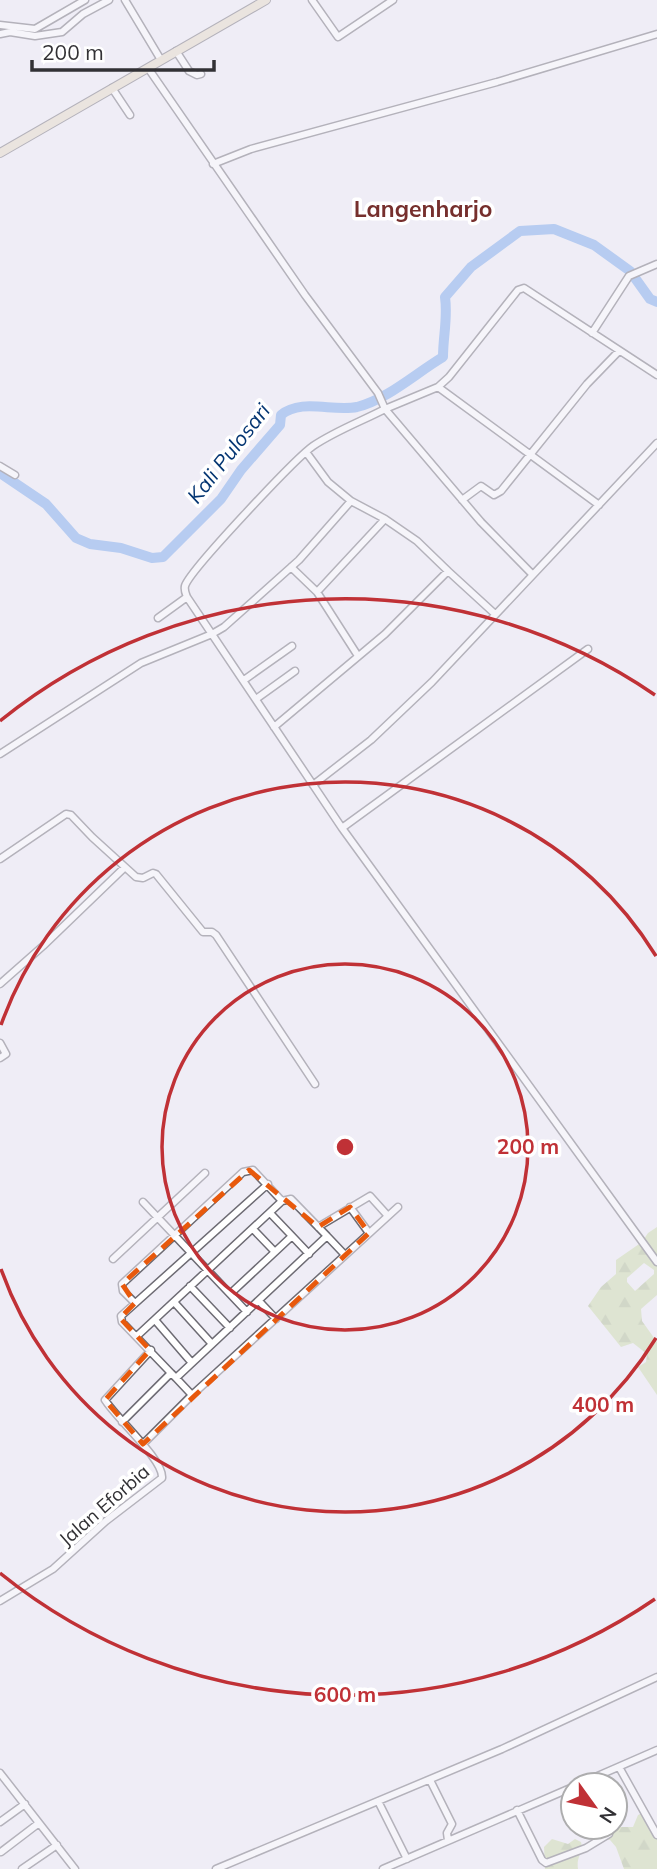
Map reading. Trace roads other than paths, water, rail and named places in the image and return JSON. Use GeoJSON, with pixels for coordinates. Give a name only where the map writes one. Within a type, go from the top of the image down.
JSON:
{"type":"FeatureCollection","features":[{"type":"Feature","properties":{"kind":"main road"},"geometry":{"type":"LineString","coordinates":[[1,150],[266,0]]}},
{"type":"Feature","properties":{"kind":"street"},"geometry":{"type":"LineString","coordinates":[[0,26],[35,33],[85,0]]}},
{"type":"Feature","properties":{"kind":"street"},"geometry":{"type":"LineString","coordinates":[[0,34],[67,30],[83,14],[109,0]]}},
{"type":"Feature","properties":{"kind":"street"},"geometry":{"type":"LineString","coordinates":[[125,0],[161,60]]}},
{"type":"Feature","properties":{"kind":"street"},"geometry":{"type":"LineString","coordinates":[[312,0],[338,37],[393,0]]}},
{"type":"Feature","properties":{"kind":"street"},"geometry":{"type":"LineString","coordinates":[[213,164],[251,149],[497,82],[657,34]]}},
{"type":"Feature","properties":{"kind":"street"},"geometry":{"type":"LineString","coordinates":[[176,51],[189,71],[201,74]]}},
{"type":"Feature","properties":{"kind":"street"},"geometry":{"type":"LineString","coordinates":[[148,68],[213,164],[380,397],[385,410],[462,500],[532,574]]}},
{"type":"Feature","properties":{"kind":"street"},"geometry":{"type":"LineString","coordinates":[[112,88],[130,115]]}},
{"type":"Feature","properties":{"kind":"street"},"geometry":{"type":"LineString","coordinates":[[592,333],[632,275],[657,264]]}},
{"type":"Feature","properties":{"kind":"street"},"geometry":{"type":"LineString","coordinates":[[657,375],[527,289],[521,288],[438,387],[385,410],[316,444],[306,452],[233,527],[186,583],[184,589],[342,828],[657,1262]]}},
{"type":"Feature","properties":{"kind":"street"},"geometry":{"type":"LineString","coordinates":[[462,500],[481,486],[494,495],[497,494],[587,384],[619,351]]}},
{"type":"Feature","properties":{"kind":"street"},"geometry":{"type":"LineString","coordinates":[[438,387],[599,505]]}},
{"type":"Feature","properties":{"kind":"street"},"geometry":{"type":"LineString","coordinates":[[313,785],[379,732],[432,682],[657,443]]}},
{"type":"Feature","properties":{"kind":"street"},"geometry":{"type":"LineString","coordinates":[[306,452],[328,482],[351,501],[385,519],[417,541],[495,614]]}},
{"type":"Feature","properties":{"kind":"street"},"geometry":{"type":"LineString","coordinates":[[0,466],[15,475]]}},
{"type":"Feature","properties":{"kind":"street"},"geometry":{"type":"LineString","coordinates":[[0,754],[141,663],[212,634],[224,626],[291,567],[351,501]]}},
{"type":"Feature","properties":{"kind":"street"},"geometry":{"type":"LineString","coordinates":[[317,592],[385,519]]}},
{"type":"Feature","properties":{"kind":"street"},"geometry":{"type":"LineString","coordinates":[[291,567],[317,592],[358,656]]}},
{"type":"Feature","properties":{"kind":"street"},"geometry":{"type":"LineString","coordinates":[[274,727],[385,634],[448,571]]}},
{"type":"Feature","properties":{"kind":"street"},"geometry":{"type":"LineString","coordinates":[[158,618],[187,597]]}},
{"type":"Feature","properties":{"kind":"street"},"geometry":{"type":"LineString","coordinates":[[244,680],[292,646]]}},
{"type":"Feature","properties":{"kind":"street"},"geometry":{"type":"LineString","coordinates":[[342,828],[588,649]]}},
{"type":"Feature","properties":{"kind":"street"},"geometry":{"type":"LineString","coordinates":[[256,699],[295,671]]}},
{"type":"Feature","properties":{"kind":"street"},"geometry":{"type":"LineString","coordinates":[[0,859],[66,814],[71,815],[124,867],[140,878],[156,874],[203,932],[216,934],[315,1084]]}},
{"type":"Feature","properties":{"kind":"street"},"geometry":{"type":"LineString","coordinates":[[0,984],[124,867]]}},
{"type":"Feature","properties":{"kind":"street"},"geometry":{"type":"LineString","coordinates":[[0,1043],[6,1052],[5,1056],[0,1058]]}},
{"type":"Feature","properties":{"kind":"street"},"geometry":{"type":"LineString","coordinates":[[135,1303],[123,1290],[122,1284],[243,1172],[253,1170],[282,1201]]}},
{"type":"Feature","properties":{"kind":"street"},"geometry":{"type":"LineString","coordinates":[[113,1259],[205,1173]]}},
{"type":"Feature","properties":{"kind":"street"},"geometry":{"type":"LineString","coordinates":[[192,1395],[120,1318],[268,1184]]}},
{"type":"Feature","properties":{"kind":"street"},"geometry":{"type":"LineString","coordinates":[[318,1227],[370,1196],[388,1216]]}},
{"type":"Feature","properties":{"kind":"street"},"geometry":{"type":"LineString","coordinates":[[137,1336],[282,1201],[291,1199],[345,1255]]}},
{"type":"Feature","properties":{"kind":"street"},"geometry":{"type":"LineString","coordinates":[[144,1202],[247,1312]]}},
{"type":"Feature","properties":{"kind":"street"},"geometry":{"type":"LineString","coordinates":[[350,1207],[369,1233]]}},
{"type":"Feature","properties":{"kind":"street"},"geometry":{"type":"LineString","coordinates":[[143,1444],[192,1395],[398,1207]]}},
{"type":"Feature","properties":{"kind":"street"},"geometry":{"type":"LineString","coordinates":[[270,1213],[309,1254]]}},
{"type":"Feature","properties":{"kind":"street"},"geometry":{"type":"LineString","coordinates":[[253,1229],[275,1252]]}},
{"type":"Feature","properties":{"kind":"street"},"geometry":{"type":"LineString","coordinates":[[230,1294],[292,1236]]}},
{"type":"Feature","properties":{"kind":"street"},"geometry":{"type":"LineString","coordinates":[[122,1422],[173,1376],[192,1363],[327,1236]]}},
{"type":"Feature","properties":{"kind":"street"},"geometry":{"type":"LineString","coordinates":[[190,1286],[230,1328]]}},
{"type":"Feature","properties":{"kind":"street"},"geometry":{"type":"LineString","coordinates":[[259,1301],[276,1319]]}},
{"type":"Feature","properties":{"kind":"street"},"geometry":{"type":"LineString","coordinates":[[174,1302],[212,1344]]}},
{"type":"Feature","properties":{"kind":"street"},"geometry":{"type":"LineString","coordinates":[[155,1320],[192,1363]]}},
{"type":"Feature","properties":{"kind":"street","name":"Jalan Eforbia"},"geometry":{"type":"LineString","coordinates":[[0,1601],[53,1569],[106,1521],[162,1478],[162,1472],[143,1444],[106,1403],[106,1398],[151,1350]]}},
{"type":"Feature","properties":{"kind":"street"},"geometry":{"type":"LineString","coordinates":[[216,1869],[430,1780],[657,1677]]}},
{"type":"Feature","properties":{"kind":"street"},"geometry":{"type":"LineString","coordinates":[[610,1771],[657,1750]]}},
{"type":"Feature","properties":{"kind":"street"},"geometry":{"type":"LineString","coordinates":[[619,1767],[657,1835]]}},
{"type":"Feature","properties":{"kind":"street"},"geometry":{"type":"LineString","coordinates":[[0,1773],[71,1867]]}},
{"type":"Feature","properties":{"kind":"street"},"geometry":{"type":"LineString","coordinates":[[430,1780],[452,1824],[447,1833],[448,1840]]}},
{"type":"Feature","properties":{"kind":"street"},"geometry":{"type":"LineString","coordinates":[[0,1788],[7,1782]]}},
{"type":"Feature","properties":{"kind":"street"},"geometry":{"type":"LineString","coordinates":[[383,1869],[559,1793]]}},
{"type":"Feature","properties":{"kind":"street"},"geometry":{"type":"LineString","coordinates":[[378,1801],[407,1859]]}},
{"type":"Feature","properties":{"kind":"street"},"geometry":{"type":"LineString","coordinates":[[0,1822],[24,1804]]}},
{"type":"Feature","properties":{"kind":"street"},"geometry":{"type":"LineString","coordinates":[[517,1810],[546,1863],[598,1841]]}},
{"type":"Feature","properties":{"kind":"street"},"geometry":{"type":"LineString","coordinates":[[1,1852],[40,1824]]}},
{"type":"Feature","properties":{"kind":"street"},"geometry":{"type":"LineString","coordinates":[[22,1869],[57,1845]]}},
{"type":"Feature","properties":{"kind":"waterway","name":"Kali Pulosari"},"geometry":{"type":"LineString","coordinates":[[0,473],[46,504],[76,538],[90,544],[121,548],[152,558],[163,557],[221,499],[241,470],[280,425],[281,415],[298,407],[357,407],[391,392],[443,357],[445,297],[471,267],[520,231],[554,229],[594,245],[630,271],[650,299],[657,302]]}},
{"type":"Feature","properties":{"kind":"district","name":"Langenharjo"},"geometry":{"type":"Point","coordinates":[423,208]}}]}
